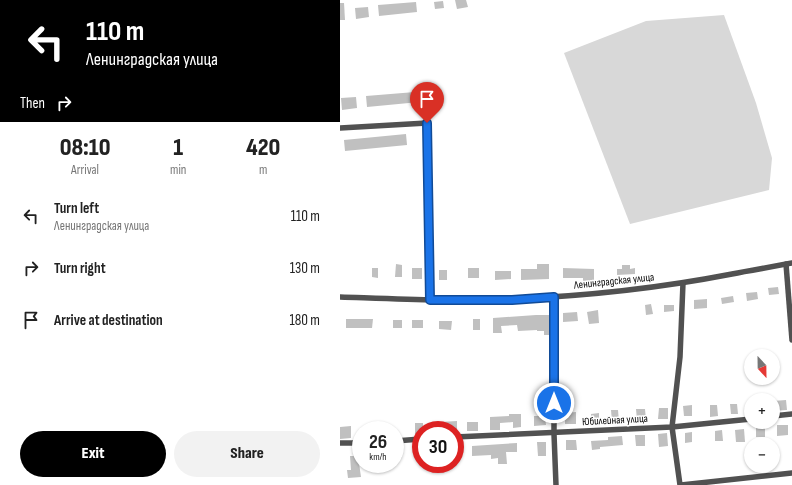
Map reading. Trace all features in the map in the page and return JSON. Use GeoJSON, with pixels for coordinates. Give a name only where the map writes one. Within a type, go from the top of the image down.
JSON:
{"type":"FeatureCollection","features":[{"type":"Feature","properties":{"kind":"street"},"geometry":{"type":"LineString","coordinates":[[340,128],[427,123],[430,300]]}},
{"type":"Feature","properties":{"kind":"street"},"geometry":{"type":"LineString","coordinates":[[789,264],[792,340]]}},
{"type":"Feature","properties":{"kind":"street","name":"Ленинградская улица"},"geometry":{"type":"LineString","coordinates":[[340,298],[512,300],[554,297],[648,288],[789,264]]}},
{"type":"Feature","properties":{"kind":"street"},"geometry":{"type":"LineString","coordinates":[[683,283],[680,357],[672,427],[680,485],[792,473]]}},
{"type":"Feature","properties":{"kind":"street"},"geometry":{"type":"LineString","coordinates":[[554,297],[554,434],[556,485]]}},
{"type":"Feature","properties":{"kind":"street"},"geometry":{"type":"LineString","coordinates":[[780,415],[792,414]]}},
{"type":"Feature","properties":{"kind":"street","name":"Юбилейная улица"},"geometry":{"type":"LineString","coordinates":[[464,437],[554,434],[672,427],[744,420]]}},
{"type":"Feature","properties":{"kind":"street"},"geometry":{"type":"LineString","coordinates":[[340,443],[352,443]]}},
{"type":"Feature","properties":{"kind":"shaded area"},"geometry":{"type":"Polygon","coordinates":[[[724,15],[756,103],[772,158],[769,190],[630,224],[564,53],[646,21],[724,15]]]}},
{"type":"Feature","properties":{"kind":"building"},"geometry":{"type":"Polygon","coordinates":[[[455,0],[466,0],[468,7],[457,9],[455,0]]]}},
{"type":"Feature","properties":{"kind":"building"},"geometry":{"type":"Polygon","coordinates":[[[443,1],[444,8],[435,9],[434,2],[443,1]]]}},
{"type":"Feature","properties":{"kind":"building"},"geometry":{"type":"Polygon","coordinates":[[[416,2],[417,12],[379,16],[378,5],[416,2]]]}},
{"type":"Feature","properties":{"kind":"building"},"geometry":{"type":"Polygon","coordinates":[[[340,3],[344,3],[345,20],[340,20],[340,3]]]}},
{"type":"Feature","properties":{"kind":"building"},"geometry":{"type":"Polygon","coordinates":[[[368,7],[369,17],[356,19],[355,8],[368,7]]]}},
{"type":"Feature","properties":{"kind":"building"},"geometry":{"type":"Polygon","coordinates":[[[430,90],[430,101],[367,107],[366,96],[430,90]]]}},
{"type":"Feature","properties":{"kind":"building"},"geometry":{"type":"Polygon","coordinates":[[[356,97],[357,108],[342,110],[341,98],[356,97]]]}},
{"type":"Feature","properties":{"kind":"building"},"geometry":{"type":"Polygon","coordinates":[[[406,134],[407,145],[345,151],[344,140],[406,134]]]}},
{"type":"Feature","properties":{"kind":"building"},"geometry":{"type":"Polygon","coordinates":[[[396,264],[402,265],[402,277],[395,277],[396,264]]]}},
{"type":"Feature","properties":{"kind":"building"},"geometry":{"type":"Polygon","coordinates":[[[537,264],[549,264],[549,279],[521,280],[521,269],[537,269],[537,264]]]}},
{"type":"Feature","properties":{"kind":"building"},"geometry":{"type":"Polygon","coordinates":[[[622,265],[630,265],[630,269],[635,268],[635,274],[617,275],[617,269],[622,269],[622,265]]]}},
{"type":"Feature","properties":{"kind":"building"},"geometry":{"type":"Polygon","coordinates":[[[372,268],[378,268],[378,278],[372,277],[372,268]]]}},
{"type":"Feature","properties":{"kind":"building"},"geometry":{"type":"Polygon","coordinates":[[[412,268],[422,268],[422,279],[412,279],[412,268]]]}},
{"type":"Feature","properties":{"kind":"building"},"geometry":{"type":"Polygon","coordinates":[[[468,268],[479,268],[479,278],[468,278],[468,268]]]}},
{"type":"Feature","properties":{"kind":"building"},"geometry":{"type":"Polygon","coordinates":[[[563,268],[594,269],[594,281],[583,281],[583,278],[563,278],[563,268]]]}},
{"type":"Feature","properties":{"kind":"building"},"geometry":{"type":"Polygon","coordinates":[[[439,270],[447,270],[447,280],[439,280],[439,270]]]}},
{"type":"Feature","properties":{"kind":"building"},"geometry":{"type":"Polygon","coordinates":[[[495,271],[511,271],[511,279],[495,280],[495,271]]]}},
{"type":"Feature","properties":{"kind":"building"},"geometry":{"type":"Polygon","coordinates":[[[778,287],[779,294],[769,295],[768,288],[778,287]]]}},
{"type":"Feature","properties":{"kind":"building"},"geometry":{"type":"Polygon","coordinates":[[[757,292],[758,299],[747,301],[746,293],[757,292]]]}},
{"type":"Feature","properties":{"kind":"building"},"geometry":{"type":"Polygon","coordinates":[[[733,296],[734,302],[722,304],[721,298],[733,296]]]}},
{"type":"Feature","properties":{"kind":"building"},"geometry":{"type":"Polygon","coordinates":[[[707,299],[707,308],[694,309],[694,300],[707,299]]]}},
{"type":"Feature","properties":{"kind":"building"},"geometry":{"type":"Polygon","coordinates":[[[651,304],[653,314],[646,315],[645,305],[651,304]]]}},
{"type":"Feature","properties":{"kind":"building"},"geometry":{"type":"Polygon","coordinates":[[[664,305],[674,305],[674,311],[664,312],[664,305]]]}},
{"type":"Feature","properties":{"kind":"building"},"geometry":{"type":"Polygon","coordinates":[[[598,310],[599,323],[589,324],[587,312],[598,310]]]}},
{"type":"Feature","properties":{"kind":"building"},"geometry":{"type":"Polygon","coordinates":[[[577,312],[578,321],[563,322],[563,313],[577,312]]]}},
{"type":"Feature","properties":{"kind":"building"},"geometry":{"type":"Polygon","coordinates":[[[549,315],[549,335],[544,335],[544,331],[537,330],[518,331],[517,325],[501,326],[502,333],[493,333],[493,318],[549,315]]]}},
{"type":"Feature","properties":{"kind":"building"},"geometry":{"type":"Polygon","coordinates":[[[346,319],[373,319],[372,328],[346,328],[346,319]]]}},
{"type":"Feature","properties":{"kind":"building"},"geometry":{"type":"Polygon","coordinates":[[[473,319],[480,319],[480,330],[473,330],[473,319]]]}},
{"type":"Feature","properties":{"kind":"building"},"geometry":{"type":"Polygon","coordinates":[[[393,320],[402,320],[402,328],[393,328],[393,320]]]}},
{"type":"Feature","properties":{"kind":"building"},"geometry":{"type":"Polygon","coordinates":[[[412,320],[423,320],[423,328],[412,328],[412,320]]]}},
{"type":"Feature","properties":{"kind":"building"},"geometry":{"type":"Polygon","coordinates":[[[439,321],[452,321],[451,330],[439,329],[439,321]]]}},
{"type":"Feature","properties":{"kind":"building"},"geometry":{"type":"Polygon","coordinates":[[[780,400],[786,400],[787,410],[780,410],[780,400]]]}},
{"type":"Feature","properties":{"kind":"building"},"geometry":{"type":"Polygon","coordinates":[[[730,404],[737,404],[738,414],[731,414],[730,404]]]}},
{"type":"Feature","properties":{"kind":"building"},"geometry":{"type":"Polygon","coordinates":[[[692,405],[692,416],[684,416],[683,406],[692,405]]]}},
{"type":"Feature","properties":{"kind":"building"},"geometry":{"type":"Polygon","coordinates":[[[710,405],[717,405],[718,416],[710,417],[710,405]]]}},
{"type":"Feature","properties":{"kind":"building"},"geometry":{"type":"Polygon","coordinates":[[[659,408],[668,408],[668,419],[658,419],[659,408]]]}},
{"type":"Feature","properties":{"kind":"building"},"geometry":{"type":"Polygon","coordinates":[[[636,409],[645,409],[646,420],[637,420],[636,409]]]}},
{"type":"Feature","properties":{"kind":"building"},"geometry":{"type":"Polygon","coordinates":[[[611,410],[618,410],[619,422],[612,422],[611,410]]]}},
{"type":"Feature","properties":{"kind":"building"},"geometry":{"type":"Polygon","coordinates":[[[576,412],[576,424],[565,424],[565,413],[576,412]]]}},
{"type":"Feature","properties":{"kind":"building"},"geometry":{"type":"Polygon","coordinates":[[[599,413],[599,423],[592,424],[591,414],[599,413]]]}},
{"type":"Feature","properties":{"kind":"building"},"geometry":{"type":"Polygon","coordinates":[[[509,414],[521,414],[521,427],[513,428],[513,422],[500,423],[500,430],[490,430],[490,417],[509,416],[509,414]]]}},
{"type":"Feature","properties":{"kind":"building"},"geometry":{"type":"Polygon","coordinates":[[[534,416],[545,416],[546,425],[534,426],[534,416]]]}},
{"type":"Feature","properties":{"kind":"building"},"geometry":{"type":"Polygon","coordinates":[[[467,422],[478,422],[478,431],[467,431],[467,422]]]}},
{"type":"Feature","properties":{"kind":"building"},"geometry":{"type":"Polygon","coordinates":[[[780,425],[788,425],[788,435],[777,436],[777,429],[780,429],[780,425]]]}},
{"type":"Feature","properties":{"kind":"building"},"geometry":{"type":"Polygon","coordinates":[[[351,426],[351,438],[340,439],[340,427],[351,426]]]}},
{"type":"Feature","properties":{"kind":"building"},"geometry":{"type":"Polygon","coordinates":[[[744,429],[744,442],[736,442],[735,430],[744,429]]]}},
{"type":"Feature","properties":{"kind":"building"},"geometry":{"type":"Polygon","coordinates":[[[756,429],[765,429],[765,437],[756,437],[756,429]]]}},
{"type":"Feature","properties":{"kind":"building"},"geometry":{"type":"Polygon","coordinates":[[[722,430],[723,441],[715,441],[715,431],[722,430]]]}},
{"type":"Feature","properties":{"kind":"building"},"geometry":{"type":"Polygon","coordinates":[[[692,432],[692,442],[685,443],[685,433],[692,432]]]}},
{"type":"Feature","properties":{"kind":"building"},"geometry":{"type":"Polygon","coordinates":[[[667,433],[668,446],[659,447],[658,434],[667,433]]]}},
{"type":"Feature","properties":{"kind":"building"},"geometry":{"type":"Polygon","coordinates":[[[635,435],[645,435],[645,446],[636,446],[635,435]]]}},
{"type":"Feature","properties":{"kind":"building"},"geometry":{"type":"Polygon","coordinates":[[[622,436],[623,445],[600,447],[600,449],[592,450],[591,441],[608,440],[608,437],[622,436]]]}},
{"type":"Feature","properties":{"kind":"building"},"geometry":{"type":"Polygon","coordinates":[[[566,440],[576,440],[577,450],[566,450],[566,440]]]}},
{"type":"Feature","properties":{"kind":"building"},"geometry":{"type":"Polygon","coordinates":[[[537,442],[546,442],[546,456],[538,456],[537,442]]]}},
{"type":"Feature","properties":{"kind":"building"},"geometry":{"type":"Polygon","coordinates":[[[517,443],[517,452],[506,452],[507,464],[498,464],[498,458],[491,459],[491,455],[472,456],[472,446],[517,443]]]}},
{"type":"Feature","properties":{"kind":"building"},"geometry":{"type":"Polygon","coordinates":[[[350,456],[352,456],[352,473],[360,473],[361,477],[348,478],[347,470],[351,470],[350,456]]]}},
{"type":"Feature","properties":{"kind":"route"},"geometry":{"type":"LineString","coordinates":[[427,123],[430,300],[512,300],[554,297],[554,403]]}}]}
